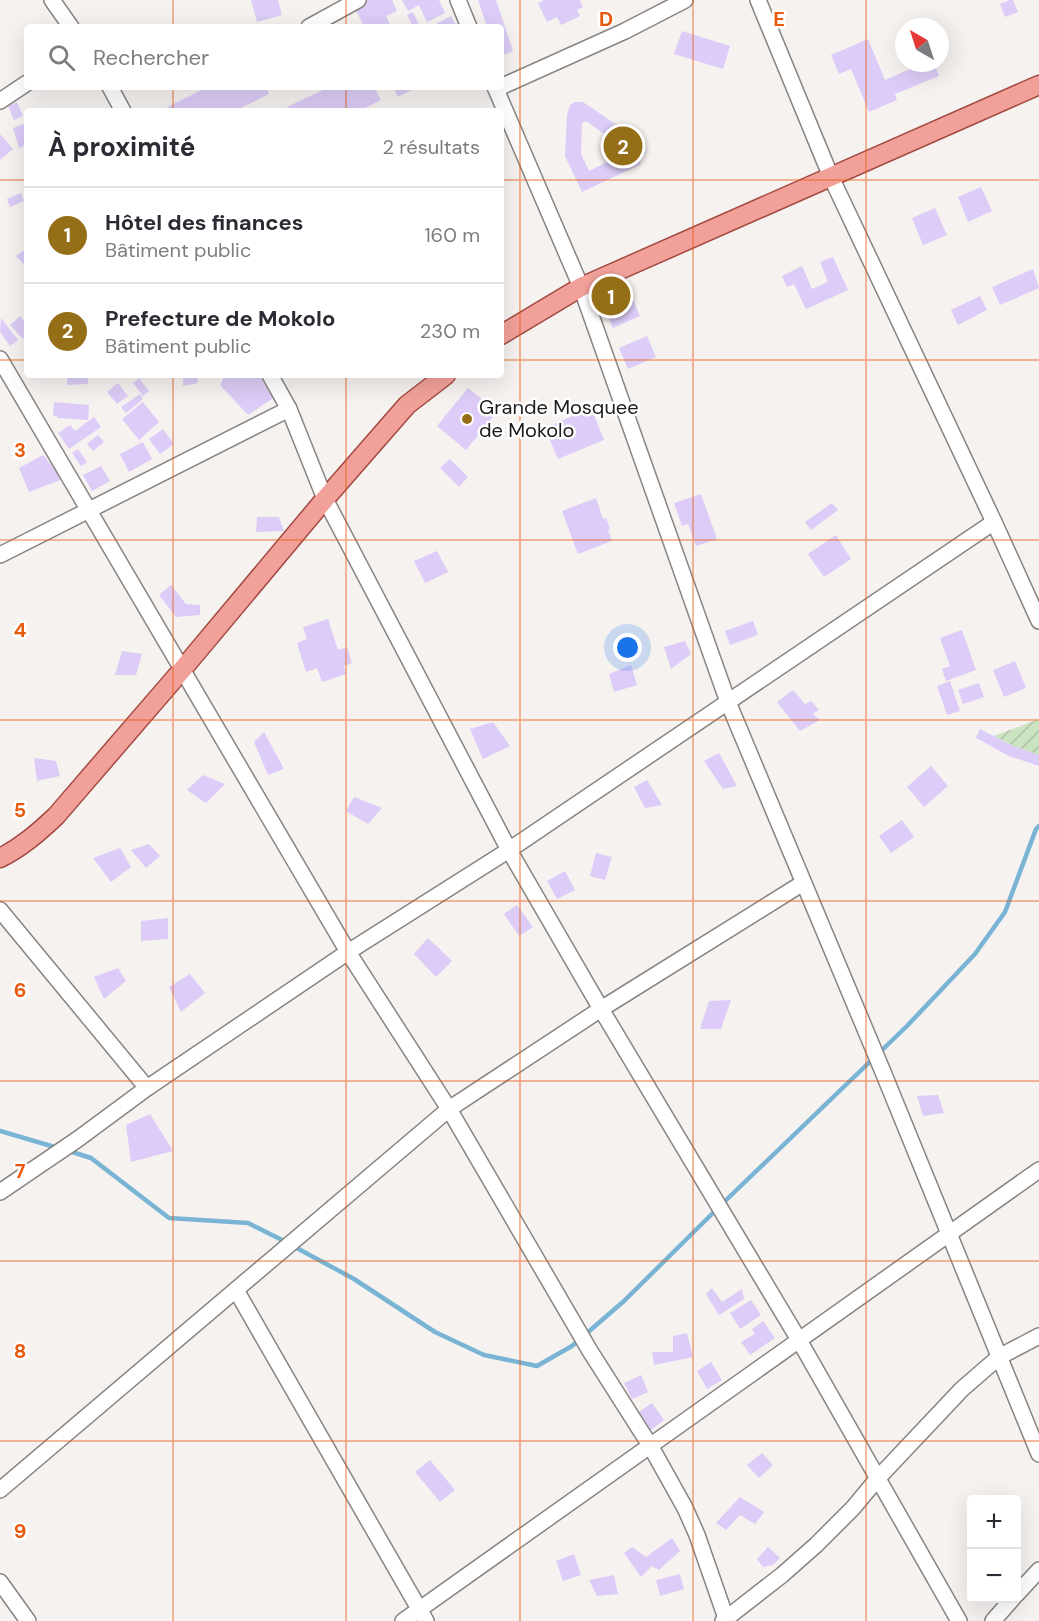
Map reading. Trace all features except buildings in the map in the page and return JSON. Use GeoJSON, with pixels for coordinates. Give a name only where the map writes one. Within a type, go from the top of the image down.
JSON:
{"type":"FeatureCollection","features":[{"type":"Feature","properties":{"kind":"main road"},"geometry":{"type":"LineString","coordinates":[[504,333],[581,287],[1039,85]]}},
{"type":"Feature","properties":{"kind":"main road"},"geometry":{"type":"LineString","coordinates":[[0,858],[31,839],[56,816],[407,405],[442,378]]}},
{"type":"Feature","properties":{"kind":"street"},"geometry":{"type":"LineString","coordinates":[[52,0],[69,24]]}},
{"type":"Feature","properties":{"kind":"street"},"geometry":{"type":"LineString","coordinates":[[314,24],[358,0]]}},
{"type":"Feature","properties":{"kind":"street"},"geometry":{"type":"LineString","coordinates":[[458,0],[469,24]]}},
{"type":"Feature","properties":{"kind":"street"},"geometry":{"type":"LineString","coordinates":[[504,84],[625,31],[685,0]]}},
{"type":"Feature","properties":{"kind":"street"},"geometry":{"type":"LineString","coordinates":[[758,0],[831,177],[1039,621]]}},
{"type":"Feature","properties":{"kind":"street"},"geometry":{"type":"LineString","coordinates":[[0,101],[24,86]]}},
{"type":"Feature","properties":{"kind":"street"},"geometry":{"type":"LineString","coordinates":[[112,90],[121,108]]}},
{"type":"Feature","properties":{"kind":"street"},"geometry":{"type":"LineString","coordinates":[[497,90],[581,287],[728,702],[874,1049],[1039,1454]]}},
{"type":"Feature","properties":{"kind":"street"},"geometry":{"type":"LineString","coordinates":[[1,363],[348,952],[449,1109],[590,1351],[651,1447],[689,1517],[726,1620],[816,1545],[962,1389],[999,1357],[1039,1336]]}},
{"type":"Feature","properties":{"kind":"street"},"geometry":{"type":"LineString","coordinates":[[272,378],[289,409],[325,499],[509,850],[799,1341],[959,1621]]}},
{"type":"Feature","properties":{"kind":"street"},"geometry":{"type":"LineString","coordinates":[[0,555],[289,409]]}},
{"type":"Feature","properties":{"kind":"street"},"geometry":{"type":"LineString","coordinates":[[0,1192],[147,1088],[348,952],[509,850],[994,522]]}},
{"type":"Feature","properties":{"kind":"street"},"geometry":{"type":"LineString","coordinates":[[0,1490],[449,1109],[601,1009],[803,883]]}},
{"type":"Feature","properties":{"kind":"street"},"geometry":{"type":"LineString","coordinates":[[0,910],[147,1088]]}},
{"type":"Feature","properties":{"kind":"street"},"geometry":{"type":"LineString","coordinates":[[403,1621],[423,1615],[651,1447],[1039,1170]]}},
{"type":"Feature","properties":{"kind":"street"},"geometry":{"type":"LineString","coordinates":[[236,1290],[423,1615]]}},
{"type":"Feature","properties":{"kind":"street"},"geometry":{"type":"LineString","coordinates":[[1021,1590],[1039,1570]]}},
{"type":"Feature","properties":{"kind":"street"},"geometry":{"type":"LineString","coordinates":[[0,1582],[28,1621]]}},
{"type":"Feature","properties":{"kind":"street"},"geometry":{"type":"LineString","coordinates":[[993,1621],[1009,1603]]}},
{"type":"Feature","properties":{"kind":"green space"},"geometry":{"type":"Polygon","coordinates":[[[1039,719],[1039,755],[1013,746],[994,736],[1039,719]]]}},
{"type":"Feature","properties":{"kind":"waterway"},"geometry":{"type":"LineString","coordinates":[[722,1204],[907,1026],[975,954],[1005,912],[1039,826]]}},
{"type":"Feature","properties":{"kind":"waterway"},"geometry":{"type":"LineString","coordinates":[[0,1131],[58,1148]]}},
{"type":"Feature","properties":{"kind":"waterway"},"geometry":{"type":"LineString","coordinates":[[69,1151],[91,1158],[169,1218],[248,1223],[286,1242]]}},
{"type":"Feature","properties":{"kind":"waterway"},"geometry":{"type":"LineString","coordinates":[[293,1246],[354,1279],[435,1332],[484,1355],[537,1366],[572,1346],[624,1301],[716,1210]]}},
{"type":"Feature","properties":{"kind":"place","name":"Prefecture de Mokolo"},"geometry":{"type":"Point","coordinates":[623,146]}},
{"type":"Feature","properties":{"kind":"place","name":"Hôtel des finances"},"geometry":{"type":"Point","coordinates":[611,296]}},
{"type":"Feature","properties":{"kind":"place","name":"Grande Mosquee de Mokolo"},"geometry":{"type":"Point","coordinates":[467,419]}}]}
